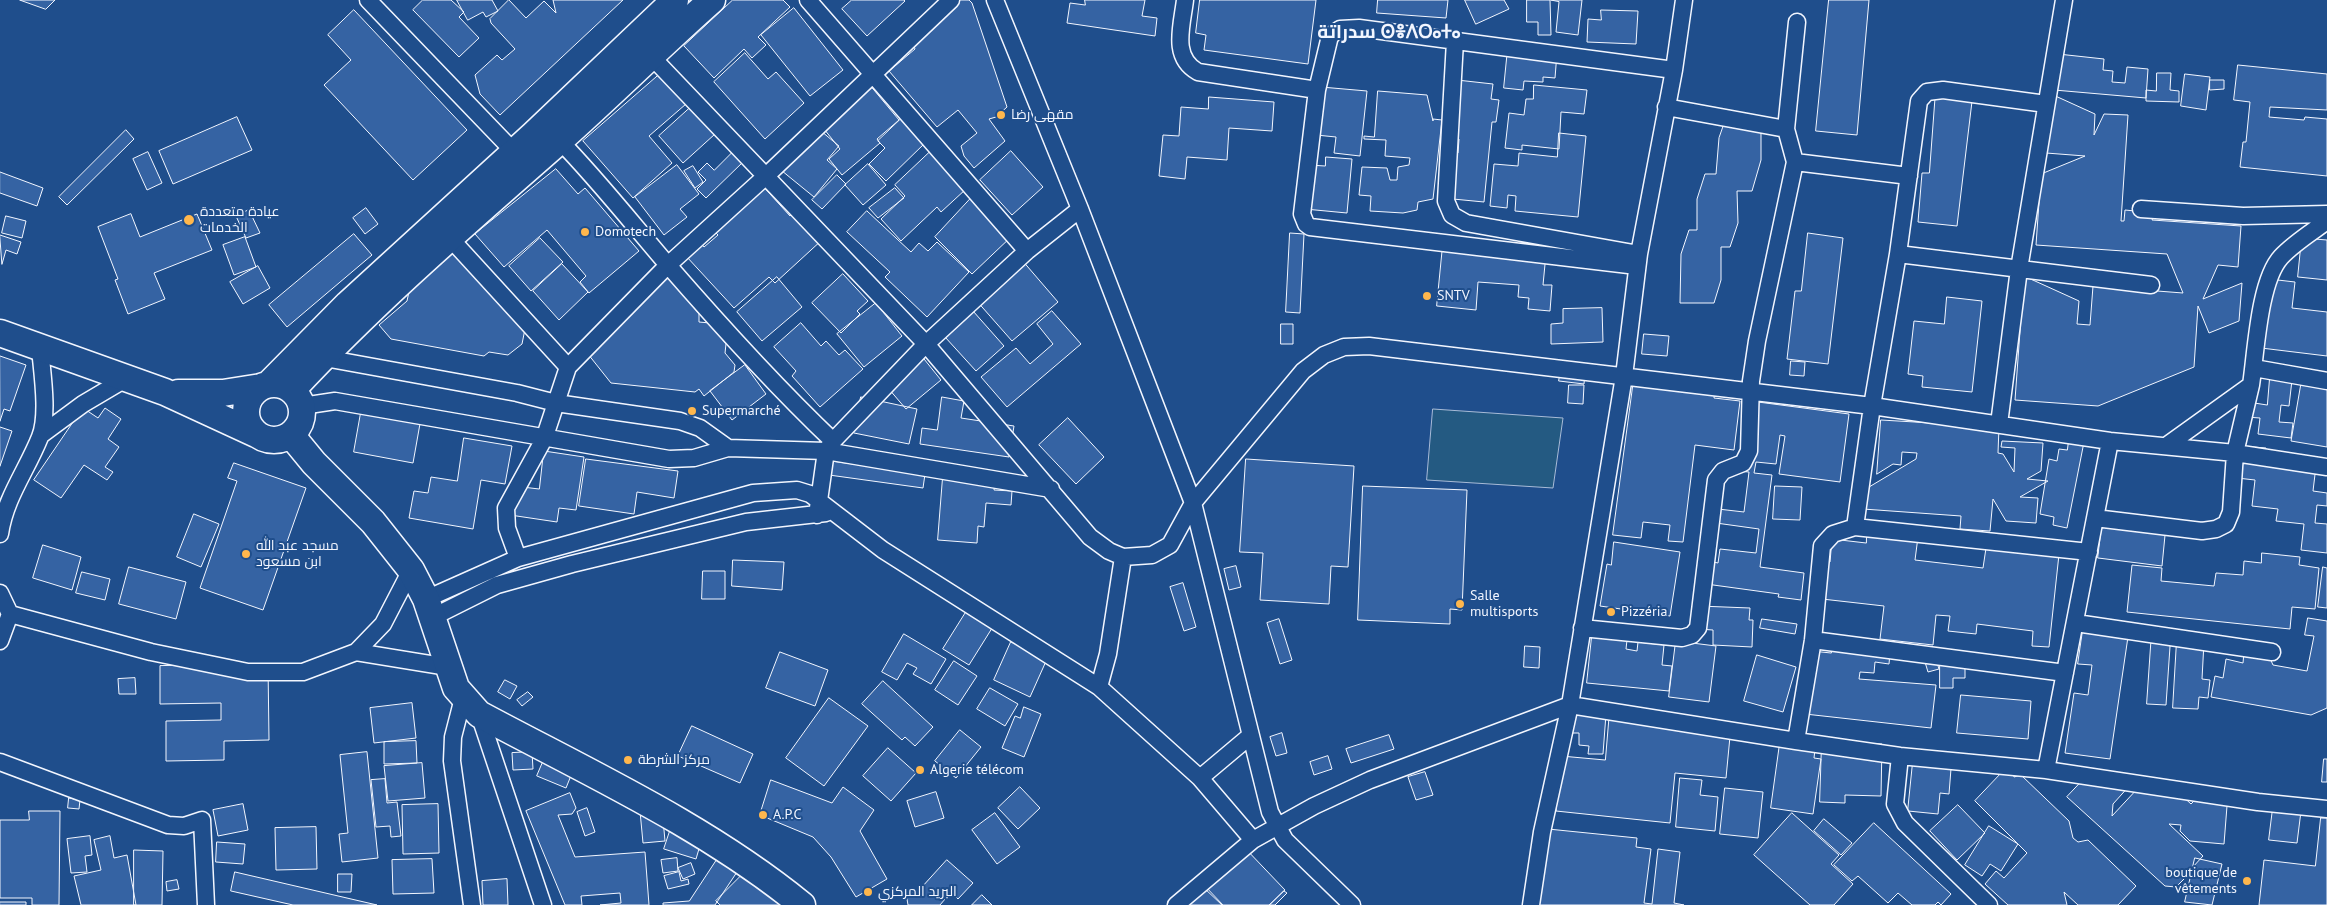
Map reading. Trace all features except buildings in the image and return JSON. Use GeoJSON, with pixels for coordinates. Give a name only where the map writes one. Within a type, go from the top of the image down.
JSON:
{"type":"FeatureCollection","features":[{"type":"Feature","properties":{"kind":"main road"},"geometry":{"type":"LineString","coordinates":[[256,434],[246,418],[248,400],[281,392],[323,356],[449,237],[676,0]]}},
{"type":"Feature","properties":{"kind":"main road"},"geometry":{"type":"LineString","coordinates":[[281,392],[294,359],[348,304],[521,160],[560,141],[650,55],[712,0]]}},
{"type":"Feature","properties":{"kind":"main road"},"geometry":{"type":"LineString","coordinates":[[0,333],[165,392],[273,440],[291,435],[301,422],[281,392]]}},
{"type":"Feature","properties":{"kind":"main road"},"geometry":{"type":"LineString","coordinates":[[165,392],[204,394],[281,392]]}},
{"type":"Feature","properties":{"kind":"main road"},"geometry":{"type":"LineString","coordinates":[[291,435],[314,463],[373,522],[411,570],[430,608],[456,688],[471,706],[698,832],[773,881],[802,905]]}},
{"type":"Feature","properties":{"kind":"street"},"geometry":{"type":"LineString","coordinates":[[368,0],[521,160]]}},
{"type":"Feature","properties":{"kind":"street"},"geometry":{"type":"LineString","coordinates":[[808,0],[1028,251]]}},
{"type":"Feature","properties":{"kind":"street"},"geometry":{"type":"LineString","coordinates":[[518,558],[507,528],[506,508],[544,439],[568,367],[668,265],[766,176],[873,72],[951,0]]}},
{"type":"Feature","properties":{"kind":"street"},"geometry":{"type":"LineString","coordinates":[[995,0],[1080,208],[1193,503],[1250,736],[1276,827],[1285,840],[1352,905]]}},
{"type":"Feature","properties":{"kind":"street"},"geometry":{"type":"LineString","coordinates":[[1185,0],[1179,46],[1184,61],[1190,67],[1198,72],[1317,90]]}},
{"type":"Feature","properties":{"kind":"street"},"geometry":{"type":"LineString","coordinates":[[1532,905],[1542,832],[1570,705],[1624,376],[1638,260],[1674,70],[1684,0]]}},
{"type":"Feature","properties":{"kind":"street"},"geometry":{"type":"LineString","coordinates":[[1999,424],[2019,269],[2064,0]]}},
{"type":"Feature","properties":{"kind":"street"},"geometry":{"type":"LineString","coordinates":[[1582,628],[1682,638],[1692,636],[1698,628],[1716,480],[1723,470],[1743,462],[1747,456],[1757,341],[1795,162],[1786,129],[1797,22]]}},
{"type":"Feature","properties":{"kind":"street"},"geometry":{"type":"LineString","coordinates":[[1638,260],[1310,227],[1306,224],[1302,214],[1317,90],[1330,36],[1340,28],[1359,28],[1455,40],[1674,70]]}},
{"type":"Feature","properties":{"kind":"street"},"geometry":{"type":"LineString","coordinates":[[1455,40],[1446,202],[1452,215],[1466,223],[1638,260]]}},
{"type":"Feature","properties":{"kind":"street"},"geometry":{"type":"LineString","coordinates":[[650,55],[926,344],[1052,489],[1090,536],[1109,551],[1123,557],[1152,555],[1170,544],[1193,503],[1302,371],[1324,355],[1344,347],[1368,346],[1434,353],[1872,406],[2110,441],[2235,453],[2327,467]]}},
{"type":"Feature","properties":{"kind":"street"},"geometry":{"type":"LineString","coordinates":[[1855,527],[1872,406],[1898,254],[1919,101],[1927,92],[1943,90],[2046,104]]}},
{"type":"Feature","properties":{"kind":"street"},"geometry":{"type":"LineString","coordinates":[[1666,107],[1786,129]]}},
{"type":"Feature","properties":{"kind":"street"},"geometry":{"type":"LineString","coordinates":[[560,141],[588,170],[668,265],[829,446]]}},
{"type":"Feature","properties":{"kind":"street"},"geometry":{"type":"LineString","coordinates":[[1795,162],[1909,176]]}},
{"type":"Feature","properties":{"kind":"street"},"geometry":{"type":"LineString","coordinates":[[823,509],[829,446],[926,344],[1028,251],[1080,208]]}},
{"type":"Feature","properties":{"kind":"street"},"geometry":{"type":"LineString","coordinates":[[2141,210],[2243,216],[2327,214]]}},
{"type":"Feature","properties":{"kind":"street"},"geometry":{"type":"LineString","coordinates":[[2095,518],[2202,531],[2216,529],[2226,524],[2231,512],[2235,453],[2251,385],[2265,290],[2281,258],[2327,221]]}},
{"type":"Feature","properties":{"kind":"street"},"geometry":{"type":"LineString","coordinates":[[449,237],[568,367]]}},
{"type":"Feature","properties":{"kind":"street"},"geometry":{"type":"LineString","coordinates":[[1898,254],[2151,285]]}},
{"type":"Feature","properties":{"kind":"street"},"geometry":{"type":"LineString","coordinates":[[0,534],[3,513],[41,435],[43,392],[40,348]]}},
{"type":"Feature","properties":{"kind":"street"},"geometry":{"type":"LineString","coordinates":[[294,359],[323,356],[556,403],[680,421],[700,428],[728,448]]}},
{"type":"Feature","properties":{"kind":"street"},"geometry":{"type":"LineString","coordinates":[[2254,368],[2327,380]]}},
{"type":"Feature","properties":{"kind":"street"},"geometry":{"type":"LineString","coordinates":[[41,435],[83,404],[127,378]]}},
{"type":"Feature","properties":{"kind":"street"},"geometry":{"type":"LineString","coordinates":[[2166,446],[2251,385]]}},
{"type":"Feature","properties":{"kind":"street"},"geometry":{"type":"LineString","coordinates":[[281,392],[544,439],[669,459],[694,458],[728,448],[829,446],[1052,489]]}},
{"type":"Feature","properties":{"kind":"street"},"geometry":{"type":"LineString","coordinates":[[2046,770],[2110,441]]}},
{"type":"Feature","properties":{"kind":"street"},"geometry":{"type":"LineString","coordinates":[[430,608],[518,558],[753,493],[797,490],[883,550],[1099,687],[1200,778],[1254,840]]}},
{"type":"Feature","properties":{"kind":"street"},"geometry":{"type":"LineString","coordinates":[[430,608],[497,585],[675,537],[746,522],[823,509]]}},
{"type":"Feature","properties":{"kind":"street"},"geometry":{"type":"LineString","coordinates":[[1796,742],[1813,640],[1822,546],[1833,534],[1855,527],[2089,552]]}},
{"type":"Feature","properties":{"kind":"street"},"geometry":{"type":"LineString","coordinates":[[1099,687],[1108,654],[1123,557]]}},
{"type":"Feature","properties":{"kind":"street"},"geometry":{"type":"LineString","coordinates":[[10,614],[151,652],[248,672],[303,672],[356,652],[383,624],[411,570]]}},
{"type":"Feature","properties":{"kind":"street"},"geometry":{"type":"LineString","coordinates":[[0,594],[10,614],[0,641]]}},
{"type":"Feature","properties":{"kind":"street"},"geometry":{"type":"LineString","coordinates":[[2076,623],[2272,652]]}},
{"type":"Feature","properties":{"kind":"street"},"geometry":{"type":"LineString","coordinates":[[1813,640],[2065,673]]}},
{"type":"Feature","properties":{"kind":"street"},"geometry":{"type":"LineString","coordinates":[[356,652],[448,667]]}},
{"type":"Feature","properties":{"kind":"street"},"geometry":{"type":"LineString","coordinates":[[1176,905],[1254,840],[1314,806],[1370,780],[1570,705],[1796,742],[1900,756],[2046,770],[2258,802],[2327,809]]}},
{"type":"Feature","properties":{"kind":"street"},"geometry":{"type":"LineString","coordinates":[[471,706],[453,737],[452,761],[472,905]]}},
{"type":"Feature","properties":{"kind":"street"},"geometry":{"type":"LineString","coordinates":[[471,706],[542,905]]}},
{"type":"Feature","properties":{"kind":"street"},"geometry":{"type":"LineString","coordinates":[[1200,778],[1250,736]]}},
{"type":"Feature","properties":{"kind":"street"},"geometry":{"type":"LineString","coordinates":[[1900,756],[1895,804],[1902,818],[1989,905]]}},
{"type":"Feature","properties":{"kind":"street"},"geometry":{"type":"LineString","coordinates":[[0,762],[168,825],[184,826],[202,820],[206,905]]}},
{"type":"Feature","properties":{"kind":"shaded area"},"geometry":{"type":"Polygon","coordinates":[[[1433,409],[1563,418],[1553,488],[1427,480],[1433,409]]]}},
{"type":"Feature","properties":{"kind":"place","name":"مقهى رضا"},"geometry":{"type":"Point","coordinates":[1001,115]}},
{"type":"Feature","properties":{"kind":"place","name":"عيادة متعددة الخدمات"},"geometry":{"type":"Point","coordinates":[189,220]}},
{"type":"Feature","properties":{"kind":"place","name":"Domotech"},"geometry":{"type":"Point","coordinates":[585,232]}},
{"type":"Feature","properties":{"kind":"place","name":"SNTV"},"geometry":{"type":"Point","coordinates":[1427,296]}},
{"type":"Feature","properties":{"kind":"place","name":"Supermarché"},"geometry":{"type":"Point","coordinates":[692,411]}},
{"type":"Feature","properties":{"kind":"place","name":"مسجد عبد الله ابن مسعود"},"geometry":{"type":"Point","coordinates":[246,554]}},
{"type":"Feature","properties":{"kind":"place","name":"Salle multisports"},"geometry":{"type":"Point","coordinates":[1460,604]}},
{"type":"Feature","properties":{"kind":"place","name":"Pizzéria"},"geometry":{"type":"Point","coordinates":[1611,612]}},
{"type":"Feature","properties":{"kind":"place","name":"مركز الشرطة"},"geometry":{"type":"Point","coordinates":[628,760]}},
{"type":"Feature","properties":{"kind":"place","name":"Algerie télécom"},"geometry":{"type":"Point","coordinates":[920,770]}},
{"type":"Feature","properties":{"kind":"place","name":"A.P.C"},"geometry":{"type":"Point","coordinates":[763,815]}},
{"type":"Feature","properties":{"kind":"place","name":"boutique de vêtements"},"geometry":{"type":"Point","coordinates":[2247,881]}},
{"type":"Feature","properties":{"kind":"place","name":"البريد المركزي"},"geometry":{"type":"Point","coordinates":[868,892]}},
{"type":"Feature","properties":{"kind":"district","name":"سدراتة ⵙⴻⴷⵔⴰⵜⴰ"},"geometry":{"type":"Point","coordinates":[1389,33]}}]}
